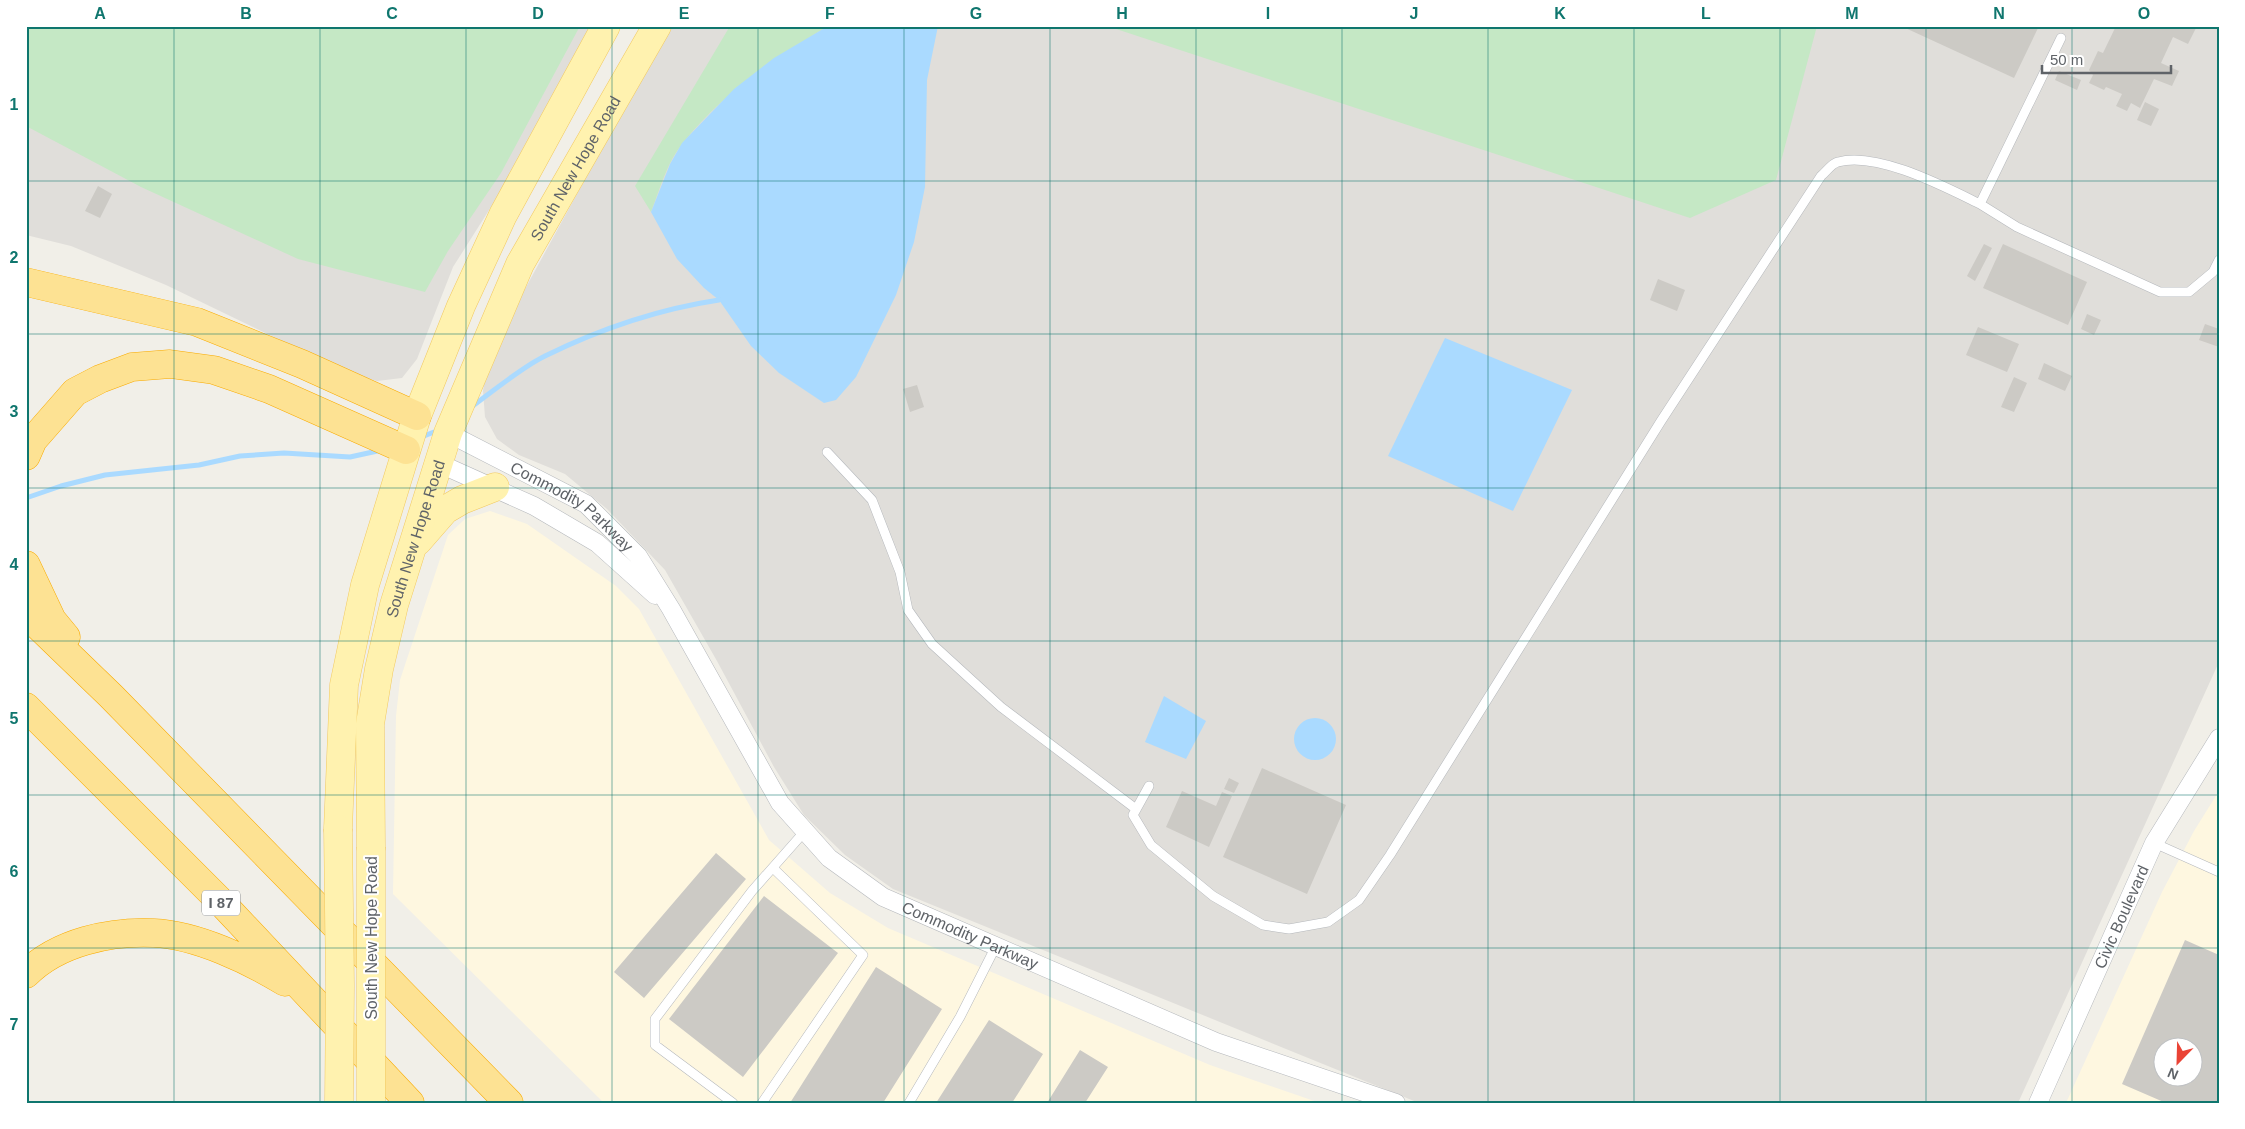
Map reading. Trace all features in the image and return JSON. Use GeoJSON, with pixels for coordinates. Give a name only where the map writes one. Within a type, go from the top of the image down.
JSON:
{"type":"FeatureCollection","features":[{"type":"Feature","properties":{"kind":"highway"},"geometry":{"type":"LineString","coordinates":[[26,282],[197,322],[302,364],[417,416]]}},
{"type":"Feature","properties":{"kind":"highway"},"geometry":{"type":"LineString","coordinates":[[26,456],[33,440],[75,392],[100,379],[132,367],[170,364],[214,370],[270,389],[406,450]]}},
{"type":"Feature","properties":{"kind":"highway"},"geometry":{"type":"LineString","coordinates":[[26,565],[52,620],[111,696]]}},
{"type":"Feature","properties":{"kind":"highway"},"geometry":{"type":"LineString","coordinates":[[26,614],[111,696],[509,1103]]}},
{"type":"Feature","properties":{"kind":"highway","name":"I 87"},"geometry":{"type":"LineString","coordinates":[[26,707],[218,900],[410,1103]]}},
{"type":"Feature","properties":{"kind":"highway"},"geometry":{"type":"LineString","coordinates":[[26,974],[34,966],[66,948],[100,937],[154,933],[196,941],[254,964],[311,997]]}},
{"type":"Feature","properties":{"kind":"main road","name":"South New Hope Road"},"geometry":{"type":"LineString","coordinates":[[339,1103],[338,829],[344,685],[365,585],[417,416],[461,306],[503,215],[606,26]]}},
{"type":"Feature","properties":{"kind":"main road","name":"South New Hope Road"},"geometry":{"type":"LineString","coordinates":[[370,1103],[370,724],[379,669],[394,605],[448,433],[520,264],[657,26]]}},
{"type":"Feature","properties":{"kind":"main road"},"geometry":{"type":"LineString","coordinates":[[417,416],[448,433]]}},
{"type":"Feature","properties":{"kind":"main road"},"geometry":{"type":"LineString","coordinates":[[406,450],[438,463]]}},
{"type":"Feature","properties":{"kind":"main road"},"geometry":{"type":"LineString","coordinates":[[413,546],[445,510],[462,500],[495,487]]}},
{"type":"Feature","properties":{"kind":"street","name":"Commodity Parkway"},"geometry":{"type":"LineString","coordinates":[[448,433],[586,504],[638,556],[671,609],[780,803],[829,858],[883,897],[1216,1042],[1396,1103]]}},
{"type":"Feature","properties":{"kind":"street","name":"Commodity Parkway"},"geometry":{"type":"LineString","coordinates":[[438,463],[534,506],[597,543],[671,609]]}},
{"type":"Feature","properties":{"kind":"street","name":"Civic Boulevard"},"geometry":{"type":"LineString","coordinates":[[2038,1103],[2154,843],[2219,738]]}},
{"type":"Feature","properties":{"kind":"lane"},"geometry":{"type":"LineString","coordinates":[[1980,204],[2061,38]]}},
{"type":"Feature","properties":{"kind":"lane"},"geometry":{"type":"LineString","coordinates":[[1150,786],[1133,815],[1151,844],[1213,896],[1263,925],[1289,929],[1328,922],[1359,900],[1390,855],[1661,421],[1821,176],[1837,162],[1862,160],[1890,165],[1980,204],[2017,227],[2160,292],[2189,292],[2213,272],[2219,260]]}},
{"type":"Feature","properties":{"kind":"lane"},"geometry":{"type":"LineString","coordinates":[[827,452],[872,500],[900,572],[908,610],[932,644],[1001,707],[1136,809]]}},
{"type":"Feature","properties":{"kind":"lane"},"geometry":{"type":"LineString","coordinates":[[733,1103],[655,1045],[655,1019],[752,891],[805,831]]}},
{"type":"Feature","properties":{"kind":"lane"},"geometry":{"type":"LineString","coordinates":[[2154,843],[2219,872]]}},
{"type":"Feature","properties":{"kind":"lane"},"geometry":{"type":"LineString","coordinates":[[762,1103],[863,955],[773,868]]}},
{"type":"Feature","properties":{"kind":"lane"},"geometry":{"type":"LineString","coordinates":[[908,1103],[960,1017],[996,946]]}},
{"type":"Feature","properties":{"kind":"shaded area"},"geometry":{"type":"Polygon","coordinates":[[[26,26],[593,26],[498,196],[453,267],[417,359],[402,378],[377,381],[348,373],[166,285],[71,246],[26,235],[26,26]]]}},
{"type":"Feature","properties":{"kind":"shaded area"},"geometry":{"type":"Polygon","coordinates":[[[669,26],[2219,26],[2219,662],[2018,1103],[1419,1103],[893,889],[845,855],[804,815],[774,767],[665,570],[607,509],[565,474],[519,455],[497,439],[485,417],[483,391],[487,363],[514,309],[669,26]]]}},
{"type":"Feature","properties":{"kind":"shaded area"},"geometry":{"type":"Polygon","coordinates":[[[490,511],[527,524],[616,586],[639,609],[769,840],[830,893],[888,928],[1210,1065],[1320,1103],[604,1103],[393,894],[396,716],[400,680],[448,535],[465,519],[490,511]]]}},
{"type":"Feature","properties":{"kind":"shaded area"},"geometry":{"type":"Polygon","coordinates":[[[2219,791],[2219,1103],[2066,1103],[2162,892],[2194,831],[2219,791]]]}},
{"type":"Feature","properties":{"kind":"green space"},"geometry":{"type":"Polygon","coordinates":[[[26,26],[580,26],[501,173],[448,251],[425,292],[298,259],[141,187],[26,126],[26,26]]]}},
{"type":"Feature","properties":{"kind":"green space"},"geometry":{"type":"Polygon","coordinates":[[[730,26],[828,26],[750,78],[698,125],[677,150],[664,176],[651,212],[635,186],[730,26]]]}},
{"type":"Feature","properties":{"kind":"green space"},"geometry":{"type":"Polygon","coordinates":[[[1107,26],[1817,26],[1776,180],[1690,218],[1107,26]]]}},
{"type":"Feature","properties":{"kind":"water"},"geometry":{"type":"Polygon","coordinates":[[[828,26],[938,26],[927,80],[925,187],[914,242],[896,295],[856,377],[836,400],[824,403],[779,373],[751,346],[719,300],[704,288],[677,259],[651,212],[670,164],[682,143],[734,89],[774,58],[828,26]]]}},
{"type":"Feature","properties":{"kind":"water"},"geometry":{"type":"Polygon","coordinates":[[[1445,338],[1572,390],[1513,511],[1388,456],[1445,338]]]}},
{"type":"Feature","properties":{"kind":"water"},"geometry":{"type":"Polygon","coordinates":[[[1164,696],[1206,721],[1186,759],[1145,742],[1164,696]]]}},
{"type":"Feature","properties":{"kind":"water"},"geometry":{"type":"Polygon","coordinates":[[[1319,718],[1327,721],[1333,727],[1336,739],[1333,751],[1327,757],[1311,760],[1303,757],[1297,751],[1294,735],[1297,727],[1303,721],[1319,718]]]}},
{"type":"Feature","properties":{"kind":"building"},"geometry":{"type":"Polygon","coordinates":[[[1901,26],[2039,26],[2014,78],[1901,26]]]}},
{"type":"Feature","properties":{"kind":"building"},"geometry":{"type":"Polygon","coordinates":[[[2116,26],[2197,26],[2188,44],[2173,37],[2161,63],[2179,71],[2172,86],[2154,79],[2140,108],[2131,103],[2127,111],[2116,106],[2122,94],[2106,87],[2104,90],[2089,83],[2093,75],[2089,70],[2098,51],[2103,53],[2116,26]]]}},
{"type":"Feature","properties":{"kind":"building"},"geometry":{"type":"Polygon","coordinates":[[[2059,71],[2081,80],[2077,90],[2055,80],[2059,71]]]}},
{"type":"Feature","properties":{"kind":"building"},"geometry":{"type":"Polygon","coordinates":[[[2145,102],[2159,109],[2151,126],[2137,120],[2145,102]]]}},
{"type":"Feature","properties":{"kind":"building"},"geometry":{"type":"Polygon","coordinates":[[[98,186],[112,194],[100,218],[85,211],[98,186]]]}},
{"type":"Feature","properties":{"kind":"building"},"geometry":{"type":"Polygon","coordinates":[[[1984,244],[1992,248],[1975,281],[1967,276],[1984,244]]]}},
{"type":"Feature","properties":{"kind":"building"},"geometry":{"type":"Polygon","coordinates":[[[2003,244],[2087,282],[2068,325],[1983,288],[2003,244]]]}},
{"type":"Feature","properties":{"kind":"building"},"geometry":{"type":"Polygon","coordinates":[[[1658,279],[1685,290],[1677,311],[1650,300],[1658,279]]]}},
{"type":"Feature","properties":{"kind":"building"},"geometry":{"type":"Polygon","coordinates":[[[2087,314],[2101,320],[2094,335],[2081,329],[2087,314]]]}},
{"type":"Feature","properties":{"kind":"building"},"geometry":{"type":"Polygon","coordinates":[[[2205,324],[2219,329],[2219,347],[2199,340],[2205,324]]]}},
{"type":"Feature","properties":{"kind":"building"},"geometry":{"type":"Polygon","coordinates":[[[1978,327],[2019,344],[2007,372],[1966,355],[1978,327]]]}},
{"type":"Feature","properties":{"kind":"building"},"geometry":{"type":"Polygon","coordinates":[[[2044,363],[2072,376],[2065,391],[2038,379],[2044,363]]]}},
{"type":"Feature","properties":{"kind":"building"},"geometry":{"type":"Polygon","coordinates":[[[2014,377],[2027,383],[2014,412],[2001,407],[2014,377]]]}},
{"type":"Feature","properties":{"kind":"building"},"geometry":{"type":"Polygon","coordinates":[[[917,385],[924,407],[910,412],[903,389],[917,385]]]}},
{"type":"Feature","properties":{"kind":"building"},"geometry":{"type":"Polygon","coordinates":[[[1262,768],[1346,805],[1307,894],[1223,857],[1262,768]]]}},
{"type":"Feature","properties":{"kind":"building"},"geometry":{"type":"Polygon","coordinates":[[[1229,778],[1239,783],[1234,793],[1224,789],[1229,778]]]}},
{"type":"Feature","properties":{"kind":"building"},"geometry":{"type":"Polygon","coordinates":[[[1182,791],[1216,806],[1222,792],[1232,796],[1209,847],[1166,827],[1182,791]]]}},
{"type":"Feature","properties":{"kind":"building"},"geometry":{"type":"Polygon","coordinates":[[[716,853],[746,879],[644,998],[614,972],[716,853]]]}},
{"type":"Feature","properties":{"kind":"building"},"geometry":{"type":"Polygon","coordinates":[[[764,896],[838,953],[743,1077],[669,1019],[764,896]]]}},
{"type":"Feature","properties":{"kind":"building"},"geometry":{"type":"Polygon","coordinates":[[[2185,940],[2219,955],[2219,1103],[2166,1103],[2122,1084],[2185,940]]]}},
{"type":"Feature","properties":{"kind":"building"},"geometry":{"type":"Polygon","coordinates":[[[876,967],[942,1009],[883,1103],[790,1103],[876,967]]]}},
{"type":"Feature","properties":{"kind":"building"},"geometry":{"type":"Polygon","coordinates":[[[989,1020],[1043,1054],[1012,1103],[936,1103],[989,1020]]]}},
{"type":"Feature","properties":{"kind":"building"},"geometry":{"type":"Polygon","coordinates":[[[1080,1050],[1108,1067],[1085,1103],[1047,1103],[1080,1050]]]}},
{"type":"Feature","properties":{"kind":"waterway"},"geometry":{"type":"LineString","coordinates":[[470,408],[527,367],[566,346],[630,321],[674,309],[719,300]]}},
{"type":"Feature","properties":{"kind":"waterway"},"geometry":{"type":"LineString","coordinates":[[419,438],[439,430]]}},
{"type":"Feature","properties":{"kind":"waterway"},"geometry":{"type":"LineString","coordinates":[[26,498],[61,486],[105,475],[199,465],[240,456],[284,453],[350,457],[382,450]]}}]}
